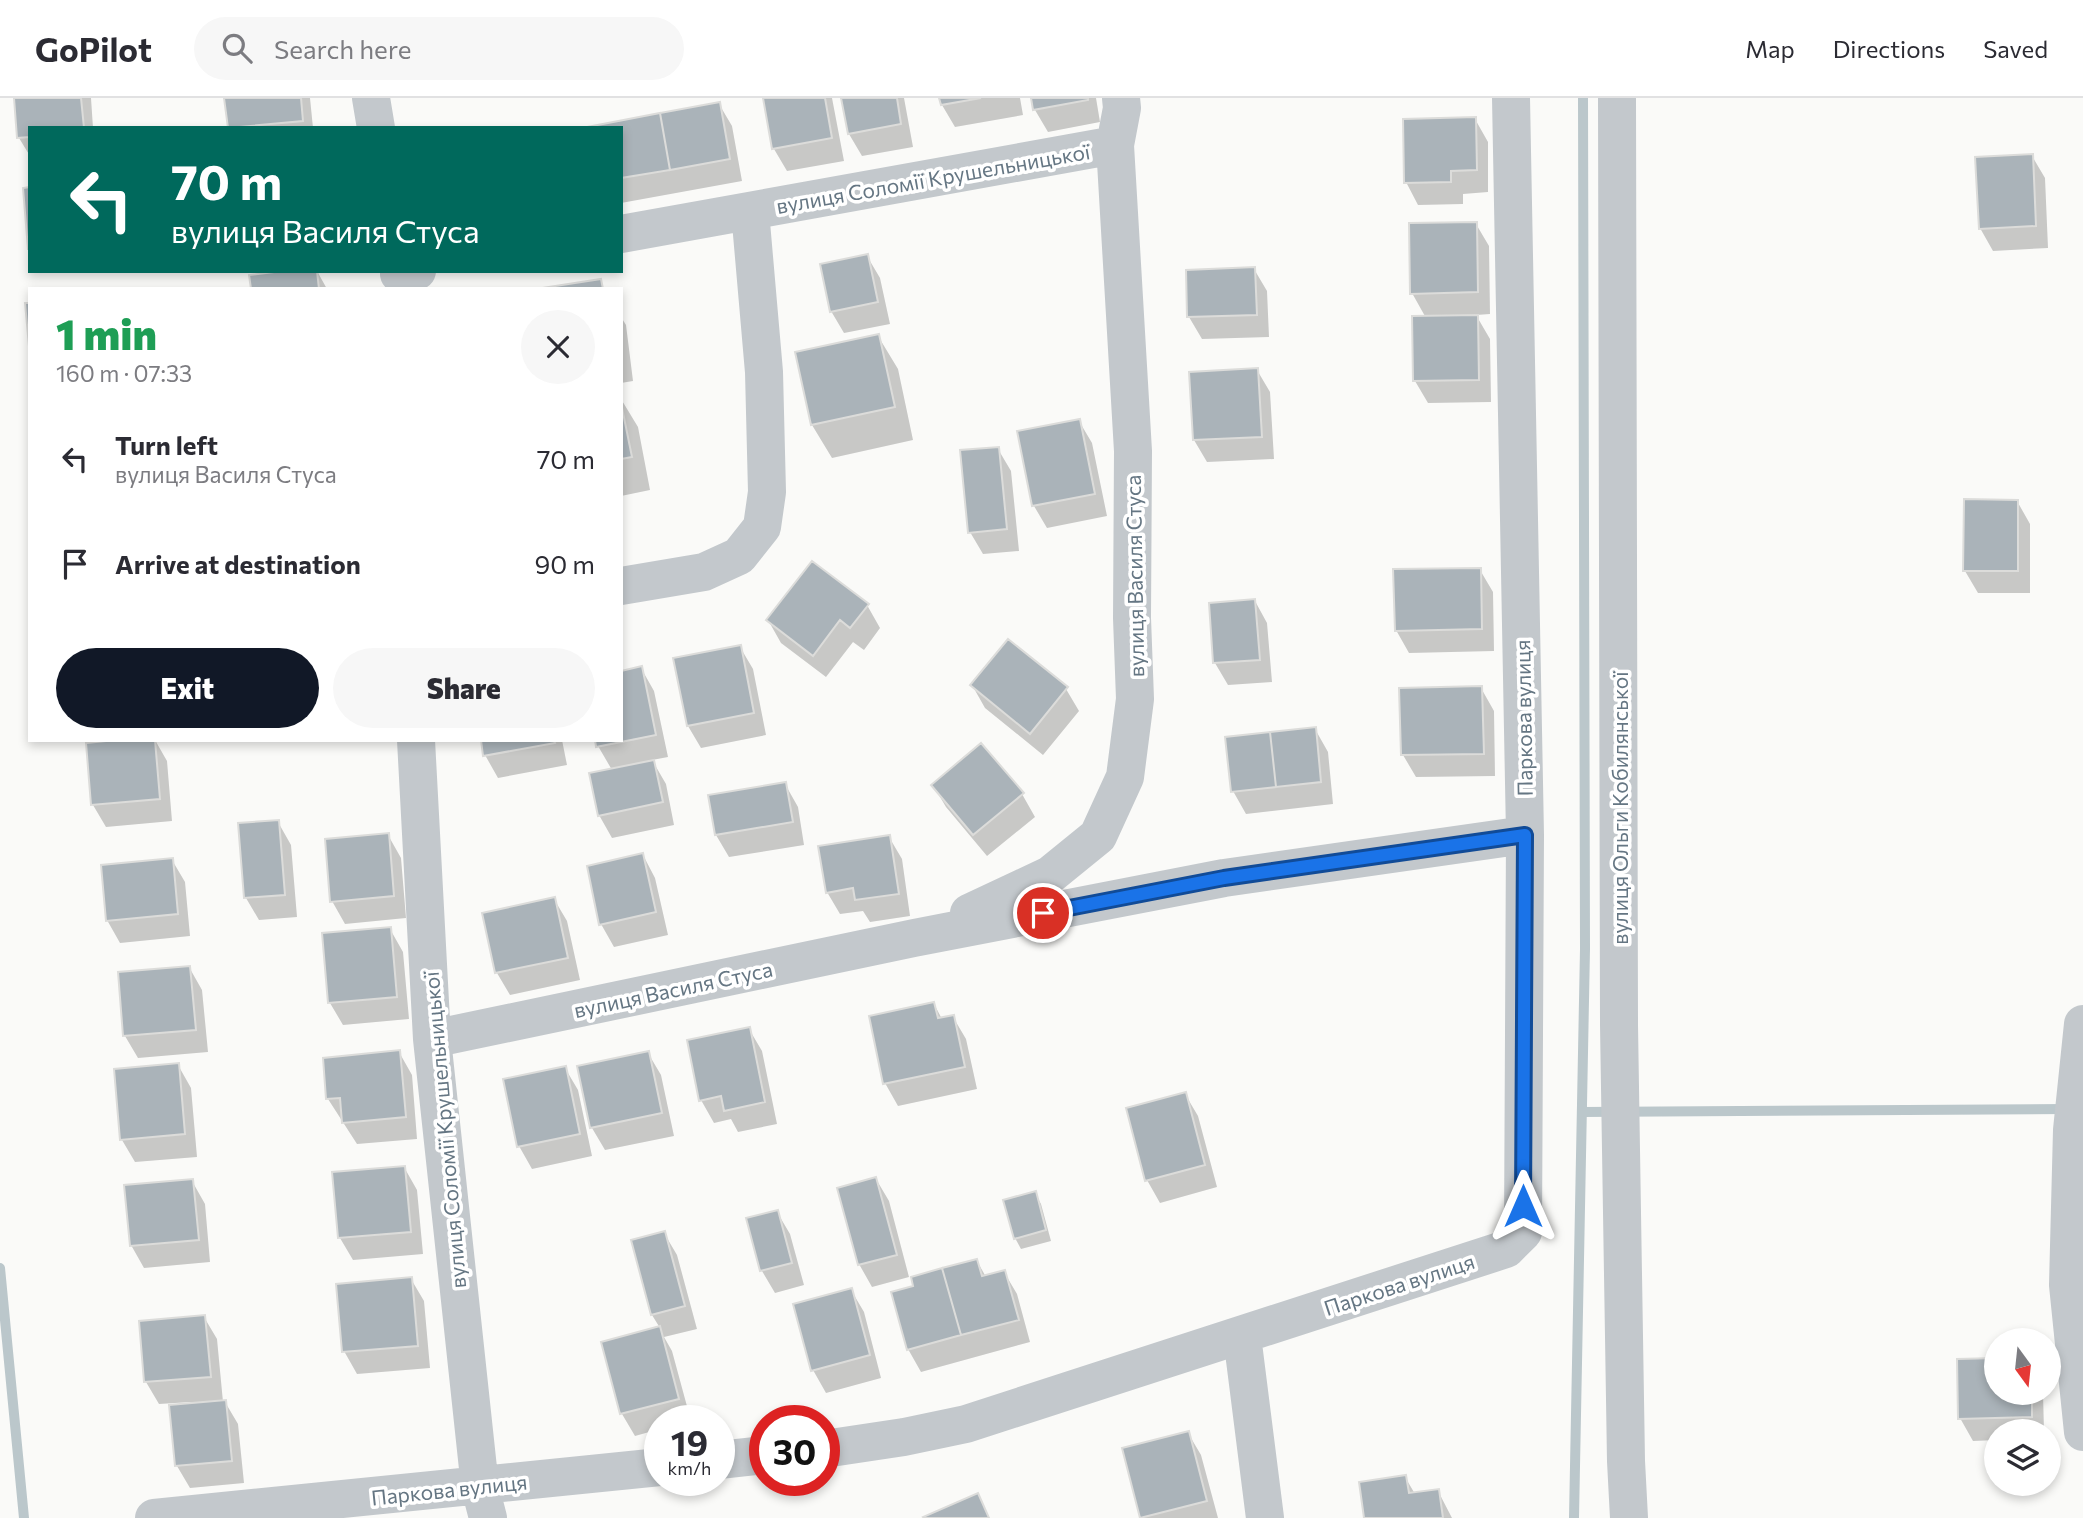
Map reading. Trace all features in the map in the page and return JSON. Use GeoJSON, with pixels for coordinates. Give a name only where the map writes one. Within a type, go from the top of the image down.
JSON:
{"type":"FeatureCollection","features":[{"type":"Feature","properties":{"kind":"street"},"geometry":{"type":"LineString","coordinates":[[371,98],[376,126]]}},
{"type":"Feature","properties":{"kind":"street","name":"вулиця Василя Стуса"},"geometry":{"type":"LineString","coordinates":[[914,939],[1050,875],[1098,836],[1125,777],[1135,699],[1132,618],[1133,451],[1115,145],[1122,108],[1121,98]]}},
{"type":"Feature","properties":{"kind":"street","name":"Паркова вулиця"},"geometry":{"type":"LineString","coordinates":[[840,1447],[966,1424],[1506,1249],[1523,1232],[1525,835],[1511,98]]}},
{"type":"Feature","properties":{"kind":"street","name":"вулиця Ольги Кобилянської"},"geometry":{"type":"LineString","coordinates":[[1616,98],[1619,1025],[1629,1518]]}},
{"type":"Feature","properties":{"kind":"street","name":"вулиця Соломії Крушельницької"},"geometry":{"type":"LineString","coordinates":[[623,234],[1115,145]]}},
{"type":"Feature","properties":{"kind":"street","name":"вулиця Соломії Крушельницької"},"geometry":{"type":"LineString","coordinates":[[623,586],[705,572],[739,556],[762,527],[767,492],[764,372],[750,211]]}},
{"type":"Feature","properties":{"kind":"street","name":"вулиця Соломії Крушельницької"},"geometry":{"type":"LineString","coordinates":[[416,742],[432,1039],[484,1502]]}},
{"type":"Feature","properties":{"kind":"street","name":"вулиця Василя Стуса"},"geometry":{"type":"LineString","coordinates":[[432,1039],[1224,878],[1525,835]]}},
{"type":"Feature","properties":{"kind":"street"},"geometry":{"type":"LineString","coordinates":[[2083,1024],[2074,1112],[2068,1285],[2083,1432]]}},
{"type":"Feature","properties":{"kind":"street"},"geometry":{"type":"LineString","coordinates":[[1242,1336],[1265,1518]]}},
{"type":"Feature","properties":{"kind":"street","name":"Паркова вулиця"},"geometry":{"type":"LineString","coordinates":[[154,1518],[484,1502],[644,1470]]}},
{"type":"Feature","properties":{"kind":"building"},"geometry":{"type":"Polygon","coordinates":[[[14,98],[81,98],[84,126],[28,126],[28,137],[17,138],[14,98]]]}},
{"type":"Feature","properties":{"kind":"building"},"geometry":{"type":"Polygon","coordinates":[[[224,98],[301,98],[303,121],[228,126],[224,98]]]}},
{"type":"Feature","properties":{"kind":"building"},"geometry":{"type":"Polygon","coordinates":[[[763,98],[825,98],[832,138],[772,149],[763,98]]]}},
{"type":"Feature","properties":{"kind":"building"},"geometry":{"type":"Polygon","coordinates":[[[841,98],[897,98],[901,124],[848,134],[841,98]]]}},
{"type":"Feature","properties":{"kind":"building"},"geometry":{"type":"Polygon","coordinates":[[[939,98],[981,98],[941,105],[939,98]]]}},
{"type":"Feature","properties":{"kind":"building"},"geometry":{"type":"Polygon","coordinates":[[[1031,98],[1088,98],[1088,100],[1033,110],[1031,98]]]}},
{"type":"Feature","properties":{"kind":"building"},"geometry":{"type":"Polygon","coordinates":[[[720,102],[730,159],[670,170],[660,113],[720,102]]]}},
{"type":"Feature","properties":{"kind":"building"},"geometry":{"type":"Polygon","coordinates":[[[660,113],[670,170],[623,178],[623,126],[592,126],[660,113]]]}},
{"type":"Feature","properties":{"kind":"building"},"geometry":{"type":"Polygon","coordinates":[[[1476,117],[1477,170],[1451,171],[1451,182],[1404,183],[1403,119],[1476,117]]]}},
{"type":"Feature","properties":{"kind":"building"},"geometry":{"type":"Polygon","coordinates":[[[2033,154],[2036,226],[1979,229],[1975,157],[2033,154]]]}},
{"type":"Feature","properties":{"kind":"building"},"geometry":{"type":"Polygon","coordinates":[[[28,187],[28,249],[23,188],[28,187]]]}},
{"type":"Feature","properties":{"kind":"building"},"geometry":{"type":"Polygon","coordinates":[[[1477,222],[1478,292],[1410,294],[1409,223],[1477,222]]]}},
{"type":"Feature","properties":{"kind":"building"},"geometry":{"type":"Polygon","coordinates":[[[868,254],[878,302],[830,312],[820,264],[868,254]]]}},
{"type":"Feature","properties":{"kind":"building"},"geometry":{"type":"Polygon","coordinates":[[[1255,267],[1257,315],[1187,317],[1186,270],[1255,267]]]}},
{"type":"Feature","properties":{"kind":"building"},"geometry":{"type":"Polygon","coordinates":[[[317,273],[319,287],[251,287],[249,275],[317,273]]]}},
{"type":"Feature","properties":{"kind":"building"},"geometry":{"type":"Polygon","coordinates":[[[601,279],[603,287],[549,287],[601,279]]]}},
{"type":"Feature","properties":{"kind":"building"},"geometry":{"type":"Polygon","coordinates":[[[25,303],[28,303],[28,335],[25,303]]]}},
{"type":"Feature","properties":{"kind":"building"},"geometry":{"type":"Polygon","coordinates":[[[1478,315],[1479,380],[1413,381],[1412,316],[1478,315]]]}},
{"type":"Feature","properties":{"kind":"building"},"geometry":{"type":"Polygon","coordinates":[[[879,334],[895,407],[811,425],[795,352],[879,334]]]}},
{"type":"Feature","properties":{"kind":"building"},"geometry":{"type":"Polygon","coordinates":[[[1258,368],[1262,437],[1193,440],[1189,372],[1258,368]]]}},
{"type":"Feature","properties":{"kind":"building"},"geometry":{"type":"Polygon","coordinates":[[[623,413],[632,457],[623,459],[623,413]]]}},
{"type":"Feature","properties":{"kind":"building"},"geometry":{"type":"Polygon","coordinates":[[[1080,419],[1095,494],[1032,506],[1017,431],[1080,419]]]}},
{"type":"Feature","properties":{"kind":"building"},"geometry":{"type":"Polygon","coordinates":[[[999,447],[1007,529],[968,533],[960,450],[999,447]]]}},
{"type":"Feature","properties":{"kind":"building"},"geometry":{"type":"Polygon","coordinates":[[[1964,499],[2018,500],[2018,571],[1963,571],[1964,499]]]}},
{"type":"Feature","properties":{"kind":"building"},"geometry":{"type":"Polygon","coordinates":[[[812,561],[869,604],[850,628],[840,620],[813,656],[766,620],[812,561]]]}},
{"type":"Feature","properties":{"kind":"building"},"geometry":{"type":"Polygon","coordinates":[[[1481,568],[1482,629],[1395,631],[1393,569],[1481,568]]]}},
{"type":"Feature","properties":{"kind":"building"},"geometry":{"type":"Polygon","coordinates":[[[1255,599],[1260,660],[1213,663],[1209,603],[1255,599]]]}},
{"type":"Feature","properties":{"kind":"building"},"geometry":{"type":"Polygon","coordinates":[[[1008,639],[1068,687],[1030,734],[970,685],[1008,639]]]}},
{"type":"Feature","properties":{"kind":"building"},"geometry":{"type":"Polygon","coordinates":[[[741,645],[754,713],[687,726],[673,658],[741,645]]]}},
{"type":"Feature","properties":{"kind":"building"},"geometry":{"type":"Polygon","coordinates":[[[642,666],[656,735],[623,742],[623,671],[642,666]]]}},
{"type":"Feature","properties":{"kind":"building"},"geometry":{"type":"Polygon","coordinates":[[[1482,686],[1484,754],[1401,755],[1399,688],[1482,686]]]}},
{"type":"Feature","properties":{"kind":"building"},"geometry":{"type":"Polygon","coordinates":[[[1316,727],[1321,782],[1276,787],[1270,732],[1316,727]]]}},
{"type":"Feature","properties":{"kind":"building"},"geometry":{"type":"Polygon","coordinates":[[[1270,732],[1276,787],[1231,792],[1225,737],[1270,732]]]}},
{"type":"Feature","properties":{"kind":"building"},"geometry":{"type":"Polygon","coordinates":[[[155,742],[160,799],[91,805],[86,743],[155,742]]]}},
{"type":"Feature","properties":{"kind":"building"},"geometry":{"type":"Polygon","coordinates":[[[481,742],[555,743],[483,756],[481,742]]]}},
{"type":"Feature","properties":{"kind":"building"},"geometry":{"type":"Polygon","coordinates":[[[595,742],[621,742],[596,747],[595,742]]]}},
{"type":"Feature","properties":{"kind":"building"},"geometry":{"type":"Polygon","coordinates":[[[981,743],[1024,793],[973,835],[931,785],[981,743]]]}},
{"type":"Feature","properties":{"kind":"building"},"geometry":{"type":"Polygon","coordinates":[[[654,760],[663,802],[598,816],[589,773],[654,760]]]}},
{"type":"Feature","properties":{"kind":"building"},"geometry":{"type":"Polygon","coordinates":[[[786,782],[793,822],[715,835],[708,795],[786,782]]]}},
{"type":"Feature","properties":{"kind":"building"},"geometry":{"type":"Polygon","coordinates":[[[279,820],[285,895],[244,898],[238,823],[279,820]]]}},
{"type":"Feature","properties":{"kind":"building"},"geometry":{"type":"Polygon","coordinates":[[[389,833],[394,896],[330,902],[325,839],[389,833]]]}},
{"type":"Feature","properties":{"kind":"building"},"geometry":{"type":"Polygon","coordinates":[[[890,835],[899,894],[855,900],[853,888],[826,893],[818,846],[890,835]]]}},
{"type":"Feature","properties":{"kind":"building"},"geometry":{"type":"Polygon","coordinates":[[[643,853],[656,912],[599,925],[587,866],[643,853]]]}},
{"type":"Feature","properties":{"kind":"building"},"geometry":{"type":"Polygon","coordinates":[[[173,858],[178,914],[106,921],[101,865],[173,858]]]}},
{"type":"Feature","properties":{"kind":"building"},"geometry":{"type":"Polygon","coordinates":[[[555,897],[568,958],[495,973],[482,913],[555,897]]]}},
{"type":"Feature","properties":{"kind":"building"},"geometry":{"type":"Polygon","coordinates":[[[391,927],[397,997],[328,1003],[322,933],[391,927]]]}},
{"type":"Feature","properties":{"kind":"building"},"geometry":{"type":"Polygon","coordinates":[[[190,966],[196,1030],[123,1036],[118,972],[190,966]]]}},
{"type":"Feature","properties":{"kind":"building"},"geometry":{"type":"Polygon","coordinates":[[[934,1002],[938,1018],[954,1015],[965,1067],[883,1084],[869,1016],[934,1002]]]}},
{"type":"Feature","properties":{"kind":"building"},"geometry":{"type":"Polygon","coordinates":[[[750,1027],[765,1102],[724,1111],[721,1096],[699,1101],[687,1040],[750,1027]]]}},
{"type":"Feature","properties":{"kind":"building"},"geometry":{"type":"Polygon","coordinates":[[[400,1050],[406,1117],[342,1123],[340,1098],[326,1099],[323,1058],[400,1050]]]}},
{"type":"Feature","properties":{"kind":"building"},"geometry":{"type":"Polygon","coordinates":[[[649,1051],[662,1113],[590,1128],[577,1066],[649,1051]]]}},
{"type":"Feature","properties":{"kind":"building"},"geometry":{"type":"Polygon","coordinates":[[[179,1063],[185,1134],[120,1140],[114,1069],[179,1063]]]}},
{"type":"Feature","properties":{"kind":"building"},"geometry":{"type":"Polygon","coordinates":[[[566,1066],[580,1134],[517,1147],[503,1079],[566,1066]]]}},
{"type":"Feature","properties":{"kind":"building"},"geometry":{"type":"Polygon","coordinates":[[[1186,1092],[1205,1165],[1145,1181],[1126,1108],[1186,1092]]]}},
{"type":"Feature","properties":{"kind":"building"},"geometry":{"type":"Polygon","coordinates":[[[405,1166],[411,1232],[338,1238],[332,1172],[405,1166]]]}},
{"type":"Feature","properties":{"kind":"building"},"geometry":{"type":"Polygon","coordinates":[[[876,1177],[897,1255],[858,1265],[837,1188],[876,1177]]]}},
{"type":"Feature","properties":{"kind":"building"},"geometry":{"type":"Polygon","coordinates":[[[193,1179],[199,1240],[130,1246],[124,1185],[193,1179]]]}},
{"type":"Feature","properties":{"kind":"building"},"geometry":{"type":"Polygon","coordinates":[[[1036,1191],[1046,1230],[1014,1239],[1003,1200],[1036,1191]]]}},
{"type":"Feature","properties":{"kind":"building"},"geometry":{"type":"Polygon","coordinates":[[[778,1210],[792,1263],[760,1271],[746,1218],[778,1210]]]}},
{"type":"Feature","properties":{"kind":"building"},"geometry":{"type":"Polygon","coordinates":[[[665,1231],[685,1306],[651,1315],[631,1240],[665,1231]]]}},
{"type":"Feature","properties":{"kind":"building"},"geometry":{"type":"Polygon","coordinates":[[[977,1259],[982,1276],[1005,1270],[1019,1320],[961,1335],[942,1268],[977,1259]]]}},
{"type":"Feature","properties":{"kind":"building"},"geometry":{"type":"Polygon","coordinates":[[[942,1268],[961,1335],[907,1350],[891,1292],[913,1286],[911,1277],[942,1268]]]}},
{"type":"Feature","properties":{"kind":"building"},"geometry":{"type":"Polygon","coordinates":[[[412,1277],[418,1346],[342,1352],[336,1284],[412,1277]]]}},
{"type":"Feature","properties":{"kind":"building"},"geometry":{"type":"Polygon","coordinates":[[[852,1288],[870,1355],[811,1371],[793,1304],[852,1288]]]}},
{"type":"Feature","properties":{"kind":"building"},"geometry":{"type":"Polygon","coordinates":[[[205,1315],[211,1377],[144,1382],[139,1321],[205,1315]]]}},
{"type":"Feature","properties":{"kind":"building"},"geometry":{"type":"Polygon","coordinates":[[[660,1326],[679,1399],[644,1405],[644,1408],[620,1414],[601,1342],[660,1326]]]}},
{"type":"Feature","properties":{"kind":"building"},"geometry":{"type":"Polygon","coordinates":[[[1984,1358],[1984,1405],[2032,1405],[2032,1417],[1958,1419],[1957,1359],[1984,1358]]]}},
{"type":"Feature","properties":{"kind":"building"},"geometry":{"type":"Polygon","coordinates":[[[226,1400],[232,1461],[175,1466],[169,1405],[226,1400]]]}},
{"type":"Feature","properties":{"kind":"building"},"geometry":{"type":"Polygon","coordinates":[[[1189,1431],[1207,1501],[1140,1518],[1122,1448],[1189,1431]]]}},
{"type":"Feature","properties":{"kind":"building"},"geometry":{"type":"Polygon","coordinates":[[[1406,1475],[1409,1493],[1439,1489],[1443,1518],[1364,1518],[1359,1482],[1406,1475]]]}},
{"type":"Feature","properties":{"kind":"building"},"geometry":{"type":"Polygon","coordinates":[[[978,1493],[989,1518],[923,1517],[978,1493]]]}},
{"type":"Feature","properties":{"kind":"waterway"},"geometry":{"type":"LineString","coordinates":[[1574,1518],[1585,949],[1583,98]]}},
{"type":"Feature","properties":{"kind":"waterway"},"geometry":{"type":"LineString","coordinates":[[1582,1112],[2066,1109]]}},
{"type":"Feature","properties":{"kind":"waterway"},"geometry":{"type":"LineString","coordinates":[[0,1268],[24,1518]]}},
{"type":"Feature","properties":{"kind":"route"},"geometry":{"type":"LineString","coordinates":[[1043,913],[1224,878],[1525,835],[1523,1206]]}}]}
